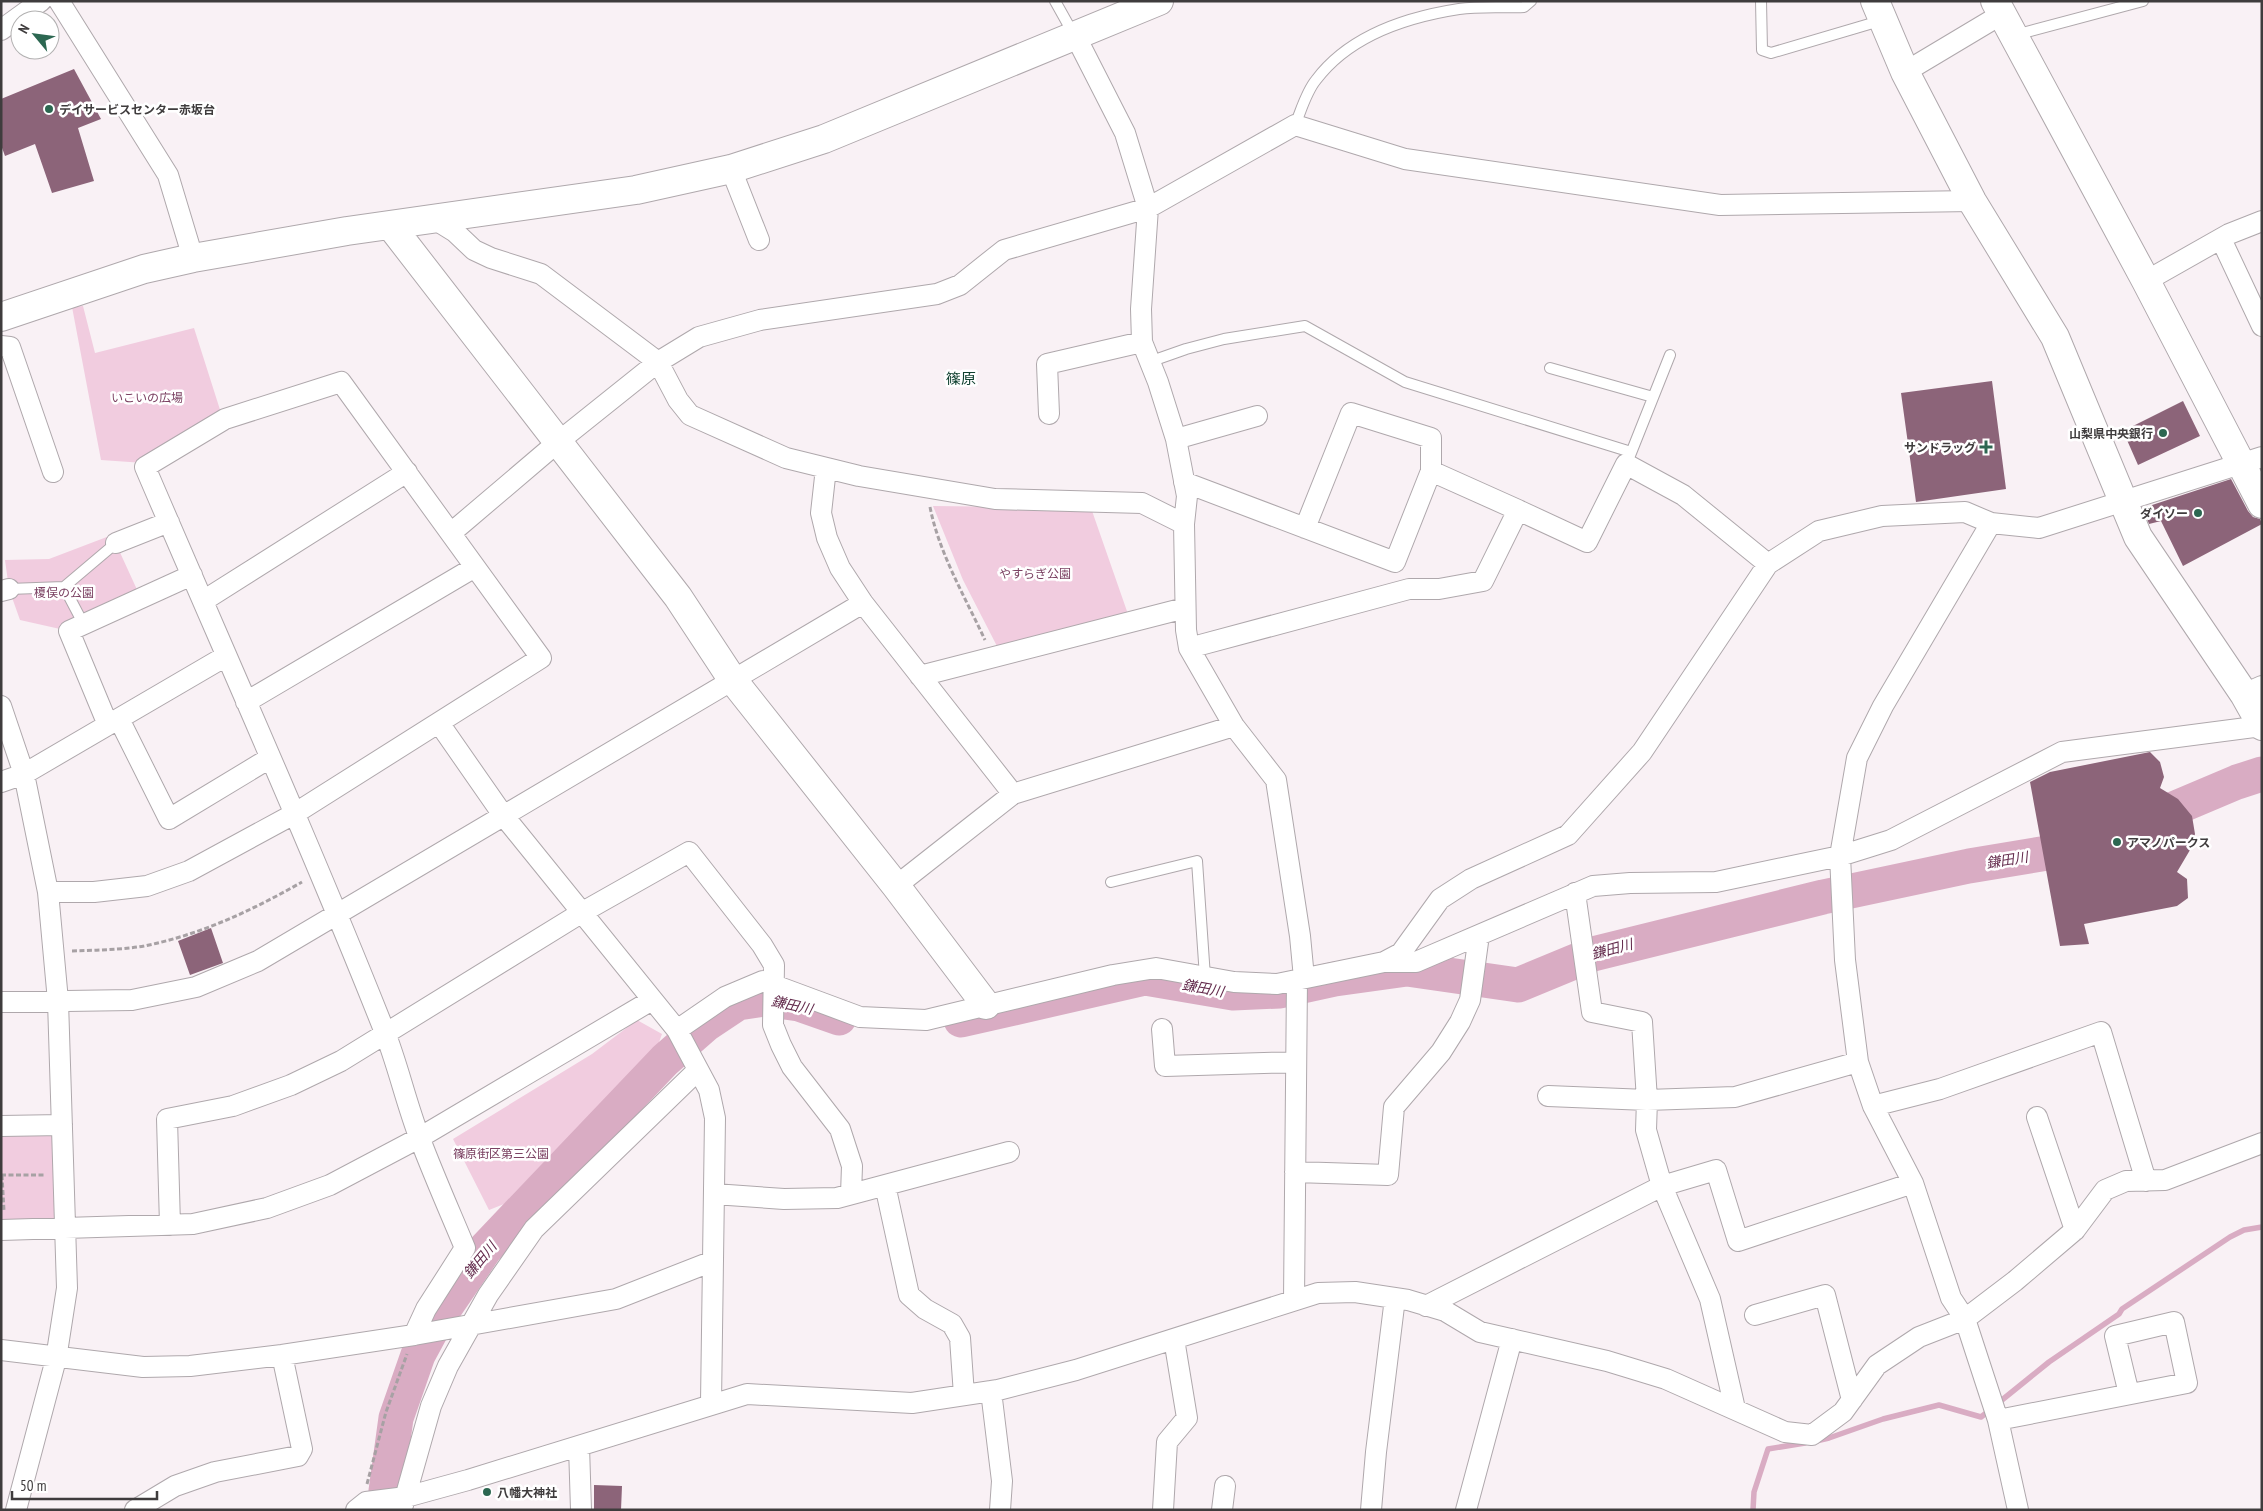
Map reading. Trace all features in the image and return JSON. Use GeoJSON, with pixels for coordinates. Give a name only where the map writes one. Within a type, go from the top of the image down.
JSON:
{"type":"FeatureCollection","features":[{"type":"Feature","properties":{"kind":"street"},"geometry":{"type":"LineString","coordinates":[[1,30],[41,1]]}},
{"type":"Feature","properties":{"kind":"street"},"geometry":{"type":"LineString","coordinates":[[60,1],[168,175],[193,258]]}},
{"type":"Feature","properties":{"kind":"street"},"geometry":{"type":"LineString","coordinates":[[1,317],[144,269],[193,258],[434,219],[636,190],[731,169],[824,139],[1076,37],[1159,1]]}},
{"type":"Feature","properties":{"kind":"street"},"geometry":{"type":"LineString","coordinates":[[677,1030],[725,997],[763,981],[860,1017],[926,1020],[1113,974],[1156,968],[1234,982],[1277,984],[1384,962],[1416,962],[1593,886],[1630,883],[1716,882],[1840,856],[1891,840],[2062,752],[2262,726],[2253,690],[2138,537],[2055,337],[1972,201],[1905,72],[1879,11]]}},
{"type":"Feature","properties":{"kind":"street"},"geometry":{"type":"LineString","coordinates":[[1905,72],[2004,17],[2146,281],[2250,460],[2262,504]]}},
{"type":"Feature","properties":{"kind":"street"},"geometry":{"type":"LineString","coordinates":[[1076,37],[1125,133],[1148,208],[1141,309],[1142,342],[1176,439],[1187,496],[1184,524],[1185,608],[1189,648],[1234,726],[1276,780],[1300,936],[1296,1062],[1294,1300]]}},
{"type":"Feature","properties":{"kind":"street"},"geometry":{"type":"LineString","coordinates":[[451,533],[558,442],[658,362],[699,337],[760,320],[937,294],[960,285],[1004,250],[1148,208],[1295,125],[1405,159],[1720,205],[1972,201]]}},
{"type":"Feature","properties":{"kind":"street"},"geometry":{"type":"LineString","coordinates":[[731,169],[759,240]]}},
{"type":"Feature","properties":{"kind":"street"},"geometry":{"type":"LineString","coordinates":[[434,219],[455,232],[474,250],[491,258],[541,274],[658,362],[678,400],[690,415],[786,458],[826,468],[995,499],[1142,503],[1184,524]]}},
{"type":"Feature","properties":{"kind":"street"},"geometry":{"type":"LineString","coordinates":[[2146,281],[2221,239],[2262,221]]}},
{"type":"Feature","properties":{"kind":"street"},"geometry":{"type":"LineString","coordinates":[[391,226],[678,597],[732,679],[896,886],[986,1005]]}},
{"type":"Feature","properties":{"kind":"street"},"geometry":{"type":"LineString","coordinates":[[2221,239],[2262,326]]}},
{"type":"Feature","properties":{"kind":"street"},"geometry":{"type":"LineString","coordinates":[[1049,414],[1047,364],[1142,342]]}},
{"type":"Feature","properties":{"kind":"street"},"geometry":{"type":"LineString","coordinates":[[1,346],[10,347],[53,472]]}},
{"type":"Feature","properties":{"kind":"street"},"geometry":{"type":"LineString","coordinates":[[48,892],[94,892],[147,886],[190,871],[294,814],[541,658],[341,382],[225,419],[145,467],[192,575],[226,656],[246,702],[294,814],[319,872],[386,1032],[419,1138],[465,1248],[426,1309],[414,1335]]}},
{"type":"Feature","properties":{"kind":"street"},"geometry":{"type":"LineString","coordinates":[[1184,482],[1394,562],[1431,471],[1431,438],[1351,413],[1305,528]]}},
{"type":"Feature","properties":{"kind":"street"},"geometry":{"type":"LineString","coordinates":[[1176,439],[1257,416]]}},
{"type":"Feature","properties":{"kind":"street"},"geometry":{"type":"LineString","coordinates":[[1431,471],[1587,542],[1629,458],[1683,495],[1768,564]]}},
{"type":"Feature","properties":{"kind":"street"},"geometry":{"type":"LineString","coordinates":[[1384,962],[1401,954],[1440,899],[1472,879],[1568,835],[1642,752],[1768,564],[1819,531],[1882,516],[1965,512],[1991,523],[2039,528],[2250,460]]}},
{"type":"Feature","properties":{"kind":"street"},"geometry":{"type":"LineString","coordinates":[[826,468],[821,513],[827,538],[840,568],[863,603],[1013,794]]}},
{"type":"Feature","properties":{"kind":"street"},"geometry":{"type":"LineString","coordinates":[[203,602],[407,472]]}},
{"type":"Feature","properties":{"kind":"street"},"geometry":{"type":"LineString","coordinates":[[1189,648],[1409,589],[1439,589],[1483,581],[1518,510]]}},
{"type":"Feature","properties":{"kind":"street"},"geometry":{"type":"LineString","coordinates":[[116,543],[169,522]]}},
{"type":"Feature","properties":{"kind":"street"},"geometry":{"type":"LineString","coordinates":[[1991,523],[1883,706],[1857,758],[1840,856],[1846,960],[1858,1062],[1873,1106],[1913,1183],[1951,1298],[1965,1319],[1998,1420],[2018,1510]]}},
{"type":"Feature","properties":{"kind":"street"},"geometry":{"type":"LineString","coordinates":[[246,702],[475,567]]}},
{"type":"Feature","properties":{"kind":"street"},"geometry":{"type":"LineString","coordinates":[[192,575],[69,631],[114,722],[169,819],[270,758]]}},
{"type":"Feature","properties":{"kind":"street"},"geometry":{"type":"LineString","coordinates":[[1,1002],[132,1000],[196,988],[258,961],[863,603]]}},
{"type":"Feature","properties":{"kind":"street"},"geometry":{"type":"LineString","coordinates":[[920,676],[1185,608]]}},
{"type":"Feature","properties":{"kind":"street"},"geometry":{"type":"LineString","coordinates":[[1,782],[24,774],[226,656]]}},
{"type":"Feature","properties":{"kind":"street"},"geometry":{"type":"LineString","coordinates":[[1,706],[24,774],[48,892],[58,1001],[66,1288],[56,1359],[16,1510]]}},
{"type":"Feature","properties":{"kind":"street"},"geometry":{"type":"LineString","coordinates":[[439,723],[503,815],[677,1030],[709,1090],[715,1118],[710,1404]]}},
{"type":"Feature","properties":{"kind":"street"},"geometry":{"type":"LineString","coordinates":[[896,886],[1013,794],[1234,726]]}},
{"type":"Feature","properties":{"kind":"street"},"geometry":{"type":"LineString","coordinates":[[170,1225],[167,1119],[233,1106],[291,1084],[341,1061],[581,913],[689,852],[762,945],[774,965],[773,1025],[780,1046],[792,1067],[840,1129],[852,1166],[851,1194]]}},
{"type":"Feature","properties":{"kind":"street"},"geometry":{"type":"LineString","coordinates":[[1575,894],[1592,1012],[1642,1022],[1647,1100],[1646,1130],[1662,1186],[1710,1299],[1735,1409]]}},
{"type":"Feature","properties":{"kind":"street"},"geometry":{"type":"LineString","coordinates":[[1295,1172],[1388,1175],[1394,1106],[1441,1052],[1460,1022],[1470,1000],[1479,935]]}},
{"type":"Feature","properties":{"kind":"street"},"geometry":{"type":"LineString","coordinates":[[3,1230],[193,1224],[268,1208],[330,1185],[419,1138],[652,1000]]}},
{"type":"Feature","properties":{"kind":"street"},"geometry":{"type":"LineString","coordinates":[[1162,1029],[1165,1066],[1296,1062]]}},
{"type":"Feature","properties":{"kind":"street"},"geometry":{"type":"LineString","coordinates":[[1873,1106],[1940,1088],[2101,1032],[2146,1180]]}},
{"type":"Feature","properties":{"kind":"street"},"geometry":{"type":"LineString","coordinates":[[1548,1096],[1647,1100],[1735,1097],[1858,1062]]}},
{"type":"Feature","properties":{"kind":"street"},"geometry":{"type":"LineString","coordinates":[[404,1503],[431,1406],[470,1325],[488,1295],[534,1229],[698,1070]]}},
{"type":"Feature","properties":{"kind":"street"},"geometry":{"type":"LineString","coordinates":[[2037,1117],[2075,1230]]}},
{"type":"Feature","properties":{"kind":"street"},"geometry":{"type":"LineString","coordinates":[[1,1126],[62,1125]]}},
{"type":"Feature","properties":{"kind":"street"},"geometry":{"type":"LineString","coordinates":[[361,1506],[404,1503],[710,1404],[747,1394],[912,1403],[992,1391],[1076,1370],[1318,1292],[1346,1292],[1395,1298],[1445,1311],[1480,1332],[1607,1361],[1666,1378],[1785,1432],[1812,1435],[1843,1412],[1877,1365],[1919,1336],[1965,1319],[2075,1230],[2105,1190],[2126,1181],[2165,1180],[2262,1143]]}},
{"type":"Feature","properties":{"kind":"street"},"geometry":{"type":"LineString","coordinates":[[714,1194],[784,1199],[837,1198],[1009,1152]]}},
{"type":"Feature","properties":{"kind":"street"},"geometry":{"type":"LineString","coordinates":[[1426,1306],[1662,1186],[1716,1170],[1738,1241],[1913,1183]]}},
{"type":"Feature","properties":{"kind":"street"},"geometry":{"type":"LineString","coordinates":[[886,1185],[909,1295],[925,1309],[952,1324],[960,1338],[964,1395]]}},
{"type":"Feature","properties":{"kind":"street"},"geometry":{"type":"LineString","coordinates":[[1,1350],[56,1359],[162,1367],[190,1366],[282,1355],[414,1335],[616,1299],[713,1261]]}},
{"type":"Feature","properties":{"kind":"street"},"geometry":{"type":"LineString","coordinates":[[1755,1314],[1825,1295],[1852,1400]]}},
{"type":"Feature","properties":{"kind":"street"},"geometry":{"type":"LineString","coordinates":[[1371,1510],[1376,1452],[1395,1298]]}},
{"type":"Feature","properties":{"kind":"street"},"geometry":{"type":"LineString","coordinates":[[1163,1510],[1167,1442],[1187,1418],[1174,1339]]}},
{"type":"Feature","properties":{"kind":"street"},"geometry":{"type":"LineString","coordinates":[[1466,1510],[1512,1339]]}},
{"type":"Feature","properties":{"kind":"street"},"geometry":{"type":"LineString","coordinates":[[135,1510],[175,1486],[215,1472],[298,1456],[302,1449],[282,1355]]}},
{"type":"Feature","properties":{"kind":"street"},"geometry":{"type":"LineString","coordinates":[[992,1391],[1002,1481],[1000,1510]]}},
{"type":"Feature","properties":{"kind":"street"},"geometry":{"type":"LineString","coordinates":[[1998,1420],[2130,1394]]}},
{"type":"Feature","properties":{"kind":"street"},"geometry":{"type":"LineString","coordinates":[[579,1446],[581,1510]]}},
{"type":"Feature","properties":{"kind":"street"},"geometry":{"type":"LineString","coordinates":[[1222,1510],[1225,1486]]}},
{"type":"Feature","properties":{"kind":"lane"},"geometry":{"type":"LineString","coordinates":[[1055,1],[1076,37]]}},
{"type":"Feature","properties":{"kind":"lane"},"geometry":{"type":"LineString","coordinates":[[1295,125],[1315,81],[1335,60],[1355,45],[1385,28],[1460,9],[1524,7],[1531,1]]}},
{"type":"Feature","properties":{"kind":"lane"},"geometry":{"type":"LineString","coordinates":[[1761,1],[1762,50],[1771,53],[1879,11]]}},
{"type":"Feature","properties":{"kind":"lane"},"geometry":{"type":"LineString","coordinates":[[2004,17],[2143,1]]}},
{"type":"Feature","properties":{"kind":"lane"},"geometry":{"type":"LineString","coordinates":[[1149,362],[1186,349],[1224,339],[1305,326],[1405,382],[1629,458],[1670,356]]}},
{"type":"Feature","properties":{"kind":"lane"},"geometry":{"type":"LineString","coordinates":[[1550,368],[1653,397]]}},
{"type":"Feature","properties":{"kind":"lane"},"geometry":{"type":"LineString","coordinates":[[5,590],[64,587],[116,543]]}},
{"type":"Feature","properties":{"kind":"lane"},"geometry":{"type":"LineString","coordinates":[[64,587],[84,625]]}},
{"type":"Feature","properties":{"kind":"lane"},"geometry":{"type":"LineString","coordinates":[[1111,882],[1196,861],[1205,977]]}},
{"type":"Feature","properties":{"kind":"path"},"geometry":{"type":"LineString","coordinates":[[926,487],[932,520],[993,658]]}},
{"type":"Feature","properties":{"kind":"path"},"geometry":{"type":"LineString","coordinates":[[54,951],[143,946],[178,937],[254,909],[319,872]]}},
{"type":"Feature","properties":{"kind":"path"},"geometry":{"type":"LineString","coordinates":[[3,1230],[2,1175],[63,1175]]}},
{"type":"Feature","properties":{"kind":"path"},"geometry":{"type":"LineString","coordinates":[[361,1506],[386,1412],[414,1335]]}},
{"type":"Feature","properties":{"kind":"green space","name":"いこいの広場"},"geometry":{"type":"Polygon","coordinates":[[[83,306],[95,353],[194,328],[222,416],[144,463],[101,460],[72,307],[83,306]]]}},
{"type":"Feature","properties":{"kind":"green space","name":"やすらぎ公園"},"geometry":{"type":"Polygon","coordinates":[[[933,506],[1091,508],[1129,617],[1000,652],[963,580],[933,506]]]}},
{"type":"Feature","properties":{"kind":"green space","name":"榎俣の公園"},"geometry":{"type":"Polygon","coordinates":[[[112,535],[139,594],[69,631],[20,620],[9,589],[5,560],[49,559],[112,535]]]}},
{"type":"Feature","properties":{"kind":"green space","name":"篠原街区第三公園"},"geometry":{"type":"Polygon","coordinates":[[[637,1020],[662,1034],[653,1059],[608,1105],[549,1157],[504,1204],[489,1210],[453,1139],[592,1054],[637,1020]]]}},
{"type":"Feature","properties":{"kind":"green space"},"geometry":{"type":"Polygon","coordinates":[[[1,1129],[58,1129],[61,1226],[1,1227],[1,1129]]]}},
{"type":"Feature","properties":{"kind":"building","name":"デイサービスセンター赤坂台"},"geometry":{"type":"Polygon","coordinates":[[[74,69],[101,119],[78,128],[94,181],[52,193],[35,144],[5,156],[1,145],[1,99],[74,69]]]}},
{"type":"Feature","properties":{"kind":"building"},"geometry":{"type":"Polygon","coordinates":[[[1992,381],[2006,489],[1916,502],[1901,393],[1992,381]]]}},
{"type":"Feature","properties":{"kind":"building"},"geometry":{"type":"Polygon","coordinates":[[[2183,401],[2200,436],[2138,465],[2123,431],[2183,401]]]}},
{"type":"Feature","properties":{"kind":"building"},"geometry":{"type":"Polygon","coordinates":[[[2231,479],[2248,511],[2253,517],[2260,519],[2262,524],[2183,566],[2161,521],[2149,524],[2143,508],[2231,479]]]}},
{"type":"Feature","properties":{"kind":"building","name":"アマノパークス"},"geometry":{"type":"Polygon","coordinates":[[[2150,752],[2160,762],[2164,777],[2160,788],[2178,799],[2192,816],[2195,834],[2190,850],[2177,872],[2187,879],[2188,898],[2177,906],[2084,924],[2089,944],[2060,946],[2030,782],[2050,772],[2150,752]]]}},
{"type":"Feature","properties":{"kind":"building"},"geometry":{"type":"Polygon","coordinates":[[[211,928],[223,963],[190,975],[178,941],[211,928]]]}},
{"type":"Feature","properties":{"kind":"building"},"geometry":{"type":"Polygon","coordinates":[[[594,1485],[622,1486],[621,1510],[594,1510],[594,1485]]]}},
{"type":"Feature","properties":{"kind":"waterway","name":"鎌田川"},"geometry":{"type":"LineString","coordinates":[[2140,823],[2237,782],[2262,774]]}},
{"type":"Feature","properties":{"kind":"waterway","name":"鎌田川"},"geometry":{"type":"LineString","coordinates":[[961,1020],[1145,978],[1233,993],[1280,991],[1335,979],[1407,969],[1518,985],[1593,954],[1823,897],[1969,866],[2072,849],[2089,843]]}},
{"type":"Feature","properties":{"kind":"waterway","name":"鎌田川"},"geometry":{"type":"LineString","coordinates":[[386,1491],[396,1418],[418,1355],[438,1318],[485,1249],[665,1060],[705,1025],[738,1003],[764,999],[799,1004],[839,1018]]}},
{"type":"Feature","properties":{"kind":"waterway"},"geometry":{"type":"LineString","coordinates":[[1997,1404],[2049,1362],[2119,1314],[2122,1309],[2230,1237],[2244,1230],[2262,1227]]}},
{"type":"Feature","properties":{"kind":"waterway"},"geometry":{"type":"LineString","coordinates":[[1816,1441],[1883,1419],[1939,1405],[1981,1417],[1990,1410]]}},
{"type":"Feature","properties":{"kind":"waterway"},"geometry":{"type":"LineString","coordinates":[[1753,1510],[1754,1492],[1768,1449],[1805,1443]]}},
{"type":"Feature","properties":{"kind":"place","name":"デイサービスセンター赤坂台"},"geometry":{"type":"Point","coordinates":[49,109]}},
{"type":"Feature","properties":{"kind":"place","name":"山梨県中央銀行"},"geometry":{"type":"Point","coordinates":[2163,433]}},
{"type":"Feature","properties":{"kind":"place","name":"サンドラッグ"},"geometry":{"type":"Point","coordinates":[1986,447]}},
{"type":"Feature","properties":{"kind":"place","name":"ダイソー"},"geometry":{"type":"Point","coordinates":[2198,513]}},
{"type":"Feature","properties":{"kind":"place","name":"アマノパークス"},"geometry":{"type":"Point","coordinates":[2117,842]}},
{"type":"Feature","properties":{"kind":"place","name":"八幡大神社"},"geometry":{"type":"Point","coordinates":[487,1492]}},
{"type":"Feature","properties":{"kind":"district","name":"篠原"},"geometry":{"type":"Point","coordinates":[961,378]}}]}
